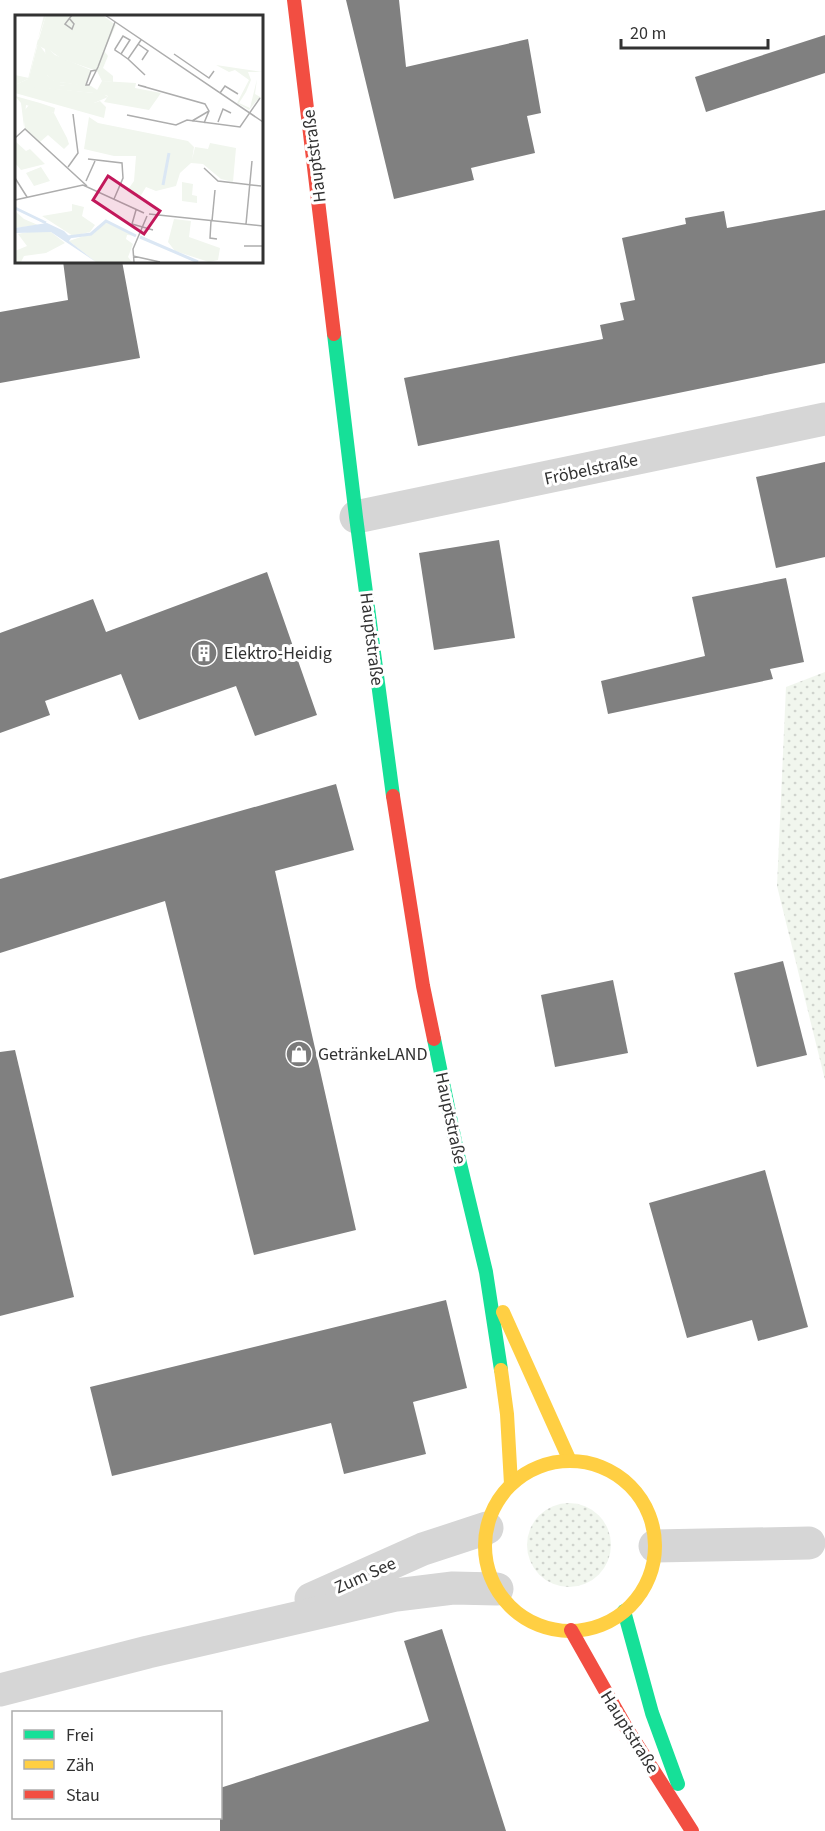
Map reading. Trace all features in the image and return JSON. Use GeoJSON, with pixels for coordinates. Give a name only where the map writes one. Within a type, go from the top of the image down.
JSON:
{"type":"FeatureCollection","features":[{"type":"Feature","properties":{"kind":"main road","name":"Hauptstraße"},"geometry":{"type":"LineString","coordinates":[[294,0],[356,517],[390,774],[423,986],[486,1272],[507,1414],[511,1484]]}},
{"type":"Feature","properties":{"kind":"main road","name":"Hauptstraße"},"geometry":{"type":"LineString","coordinates":[[486,1272],[570,1461]]}},
{"type":"Feature","properties":{"kind":"main road"},"geometry":{"type":"LineString","coordinates":[[570,1461],[589,1463],[607,1469],[623,1479],[637,1493],[647,1509],[653,1527],[655,1546],[653,1564],[647,1582],[637,1598],[624,1611],[608,1622],[590,1628],[571,1630],[553,1629],[521,1615],[508,1603],[497,1589],[487,1560],[485,1545],[492,1513],[500,1497],[511,1484],[528,1472],[548,1463],[570,1461]]}},
{"type":"Feature","properties":{"kind":"main road","name":"Hauptstraße"},"geometry":{"type":"LineString","coordinates":[[624,1611],[652,1713],[694,1831]]}},
{"type":"Feature","properties":{"kind":"main road","name":"Hauptstraße"},"geometry":{"type":"LineString","coordinates":[[571,1630],[627,1729],[694,1831]]}},
{"type":"Feature","properties":{"kind":"street","name":"Fröbelstraße"},"geometry":{"type":"LineString","coordinates":[[356,517],[825,419]]}},
{"type":"Feature","properties":{"kind":"street","name":"Zum See"},"geometry":{"type":"LineString","coordinates":[[245,1628],[423,1550],[487,1528]]}},
{"type":"Feature","properties":{"kind":"street"},"geometry":{"type":"LineString","coordinates":[[655,1546],[809,1543]]}},
{"type":"Feature","properties":{"kind":"street","name":"Zum See"},"geometry":{"type":"LineString","coordinates":[[0,1690],[245,1628],[396,1595],[453,1588],[497,1589]]}},
{"type":"Feature","properties":{"kind":"shaded area"},"geometry":{"type":"Polygon","coordinates":[[[825,672],[825,1080],[777,886],[786,687],[825,672]]]}},
{"type":"Feature","properties":{"kind":"shaded area"},"geometry":{"type":"Polygon","coordinates":[[[569,1503],[585,1506],[604,1522],[611,1545],[608,1561],[592,1580],[569,1587],[553,1584],[534,1568],[527,1545],[530,1529],[546,1510],[569,1503]]]}},
{"type":"Feature","properties":{"kind":"building"},"geometry":{"type":"Polygon","coordinates":[[[346,0],[399,0],[406,67],[528,39],[541,113],[527,116],[535,153],[471,168],[474,180],[394,199],[346,0]]]}},
{"type":"Feature","properties":{"kind":"building"},"geometry":{"type":"Polygon","coordinates":[[[825,35],[825,73],[706,112],[695,77],[825,35]]]}},
{"type":"Feature","properties":{"kind":"building"},"geometry":{"type":"Polygon","coordinates":[[[825,210],[825,363],[418,446],[404,378],[603,339],[600,325],[624,320],[620,303],[635,300],[622,238],[686,224],[685,218],[724,211],[727,228],[825,210]]]}},
{"type":"Feature","properties":{"kind":"building"},"geometry":{"type":"Polygon","coordinates":[[[63,262],[122,262],[140,358],[0,383],[0,312],[68,300],[63,262]]]}},
{"type":"Feature","properties":{"kind":"building"},"geometry":{"type":"Polygon","coordinates":[[[825,462],[825,557],[776,568],[756,477],[825,462]]]}},
{"type":"Feature","properties":{"kind":"building"},"geometry":{"type":"Polygon","coordinates":[[[499,540],[515,638],[434,650],[419,553],[499,540]]]}},
{"type":"Feature","properties":{"kind":"building","name":"Elektro-Heidig"},"geometry":{"type":"Polygon","coordinates":[[[267,572],[317,715],[255,736],[236,686],[139,720],[121,674],[45,701],[50,715],[0,733],[0,633],[93,599],[106,632],[267,572]]]}},
{"type":"Feature","properties":{"kind":"building"},"geometry":{"type":"Polygon","coordinates":[[[786,578],[804,662],[770,669],[773,679],[608,714],[601,681],[705,656],[692,597],[786,578]]]}},
{"type":"Feature","properties":{"kind":"building"},"geometry":{"type":"Polygon","coordinates":[[[336,784],[354,850],[275,871],[356,1230],[254,1255],[165,901],[0,953],[0,879],[336,784]]]}},
{"type":"Feature","properties":{"kind":"building"},"geometry":{"type":"Polygon","coordinates":[[[783,961],[807,1055],[757,1067],[734,973],[783,961]]]}},
{"type":"Feature","properties":{"kind":"building"},"geometry":{"type":"Polygon","coordinates":[[[613,980],[628,1053],[555,1067],[541,995],[613,980]]]}},
{"type":"Feature","properties":{"kind":"building"},"geometry":{"type":"Polygon","coordinates":[[[15,1050],[74,1297],[0,1316],[0,1052],[15,1050]]]}},
{"type":"Feature","properties":{"kind":"building"},"geometry":{"type":"Polygon","coordinates":[[[765,1170],[808,1327],[758,1341],[752,1320],[687,1338],[649,1203],[765,1170]]]}},
{"type":"Feature","properties":{"kind":"building"},"geometry":{"type":"Polygon","coordinates":[[[446,1300],[467,1388],[413,1402],[426,1454],[344,1474],[331,1423],[112,1476],[90,1387],[446,1300]]]}},
{"type":"Feature","properties":{"kind":"building"},"geometry":{"type":"Polygon","coordinates":[[[442,1629],[506,1831],[220,1831],[222,1787],[429,1721],[404,1641],[442,1629]]]}},
{"type":"Feature","properties":{"kind":"traffic: fast"},"geometry":{"type":"LineString","coordinates":[[334,334],[393,796]]}},
{"type":"Feature","properties":{"kind":"traffic: fast"},"geometry":{"type":"LineString","coordinates":[[434,1039],[457,1151],[486,1272],[501,1370]]}},
{"type":"Feature","properties":{"kind":"traffic: fast"},"geometry":{"type":"LineString","coordinates":[[624,1611],[652,1713],[678,1784]]}},
{"type":"Feature","properties":{"kind":"traffic: slow"},"geometry":{"type":"LineString","coordinates":[[503,1312],[570,1461]]}},
{"type":"Feature","properties":{"kind":"traffic: slow"},"geometry":{"type":"LineString","coordinates":[[501,1370],[507,1414],[511,1484]]}},
{"type":"Feature","properties":{"kind":"traffic: slow"},"geometry":{"type":"LineString","coordinates":[[570,1461],[602,1468],[630,1486],[648,1514],[655,1546],[648,1578],[630,1606],[602,1624],[570,1631],[538,1624],[510,1606],[492,1578],[485,1546],[492,1514],[510,1486],[538,1468],[570,1461]]}},
{"type":"Feature","properties":{"kind":"traffic: jam"},"geometry":{"type":"LineString","coordinates":[[294,0],[334,334]]}},
{"type":"Feature","properties":{"kind":"traffic: jam"},"geometry":{"type":"LineString","coordinates":[[393,796],[423,986],[434,1039]]}},
{"type":"Feature","properties":{"kind":"traffic: jam"},"geometry":{"type":"LineString","coordinates":[[571,1630],[627,1729],[692,1831]]}},
{"type":"Feature","properties":{"kind":"place","name":"Elektro-Heidig"},"geometry":{"type":"Point","coordinates":[204,653]}},
{"type":"Feature","properties":{"kind":"place","name":"GetränkeLAND"},"geometry":{"type":"Point","coordinates":[299,1054]}}]}
